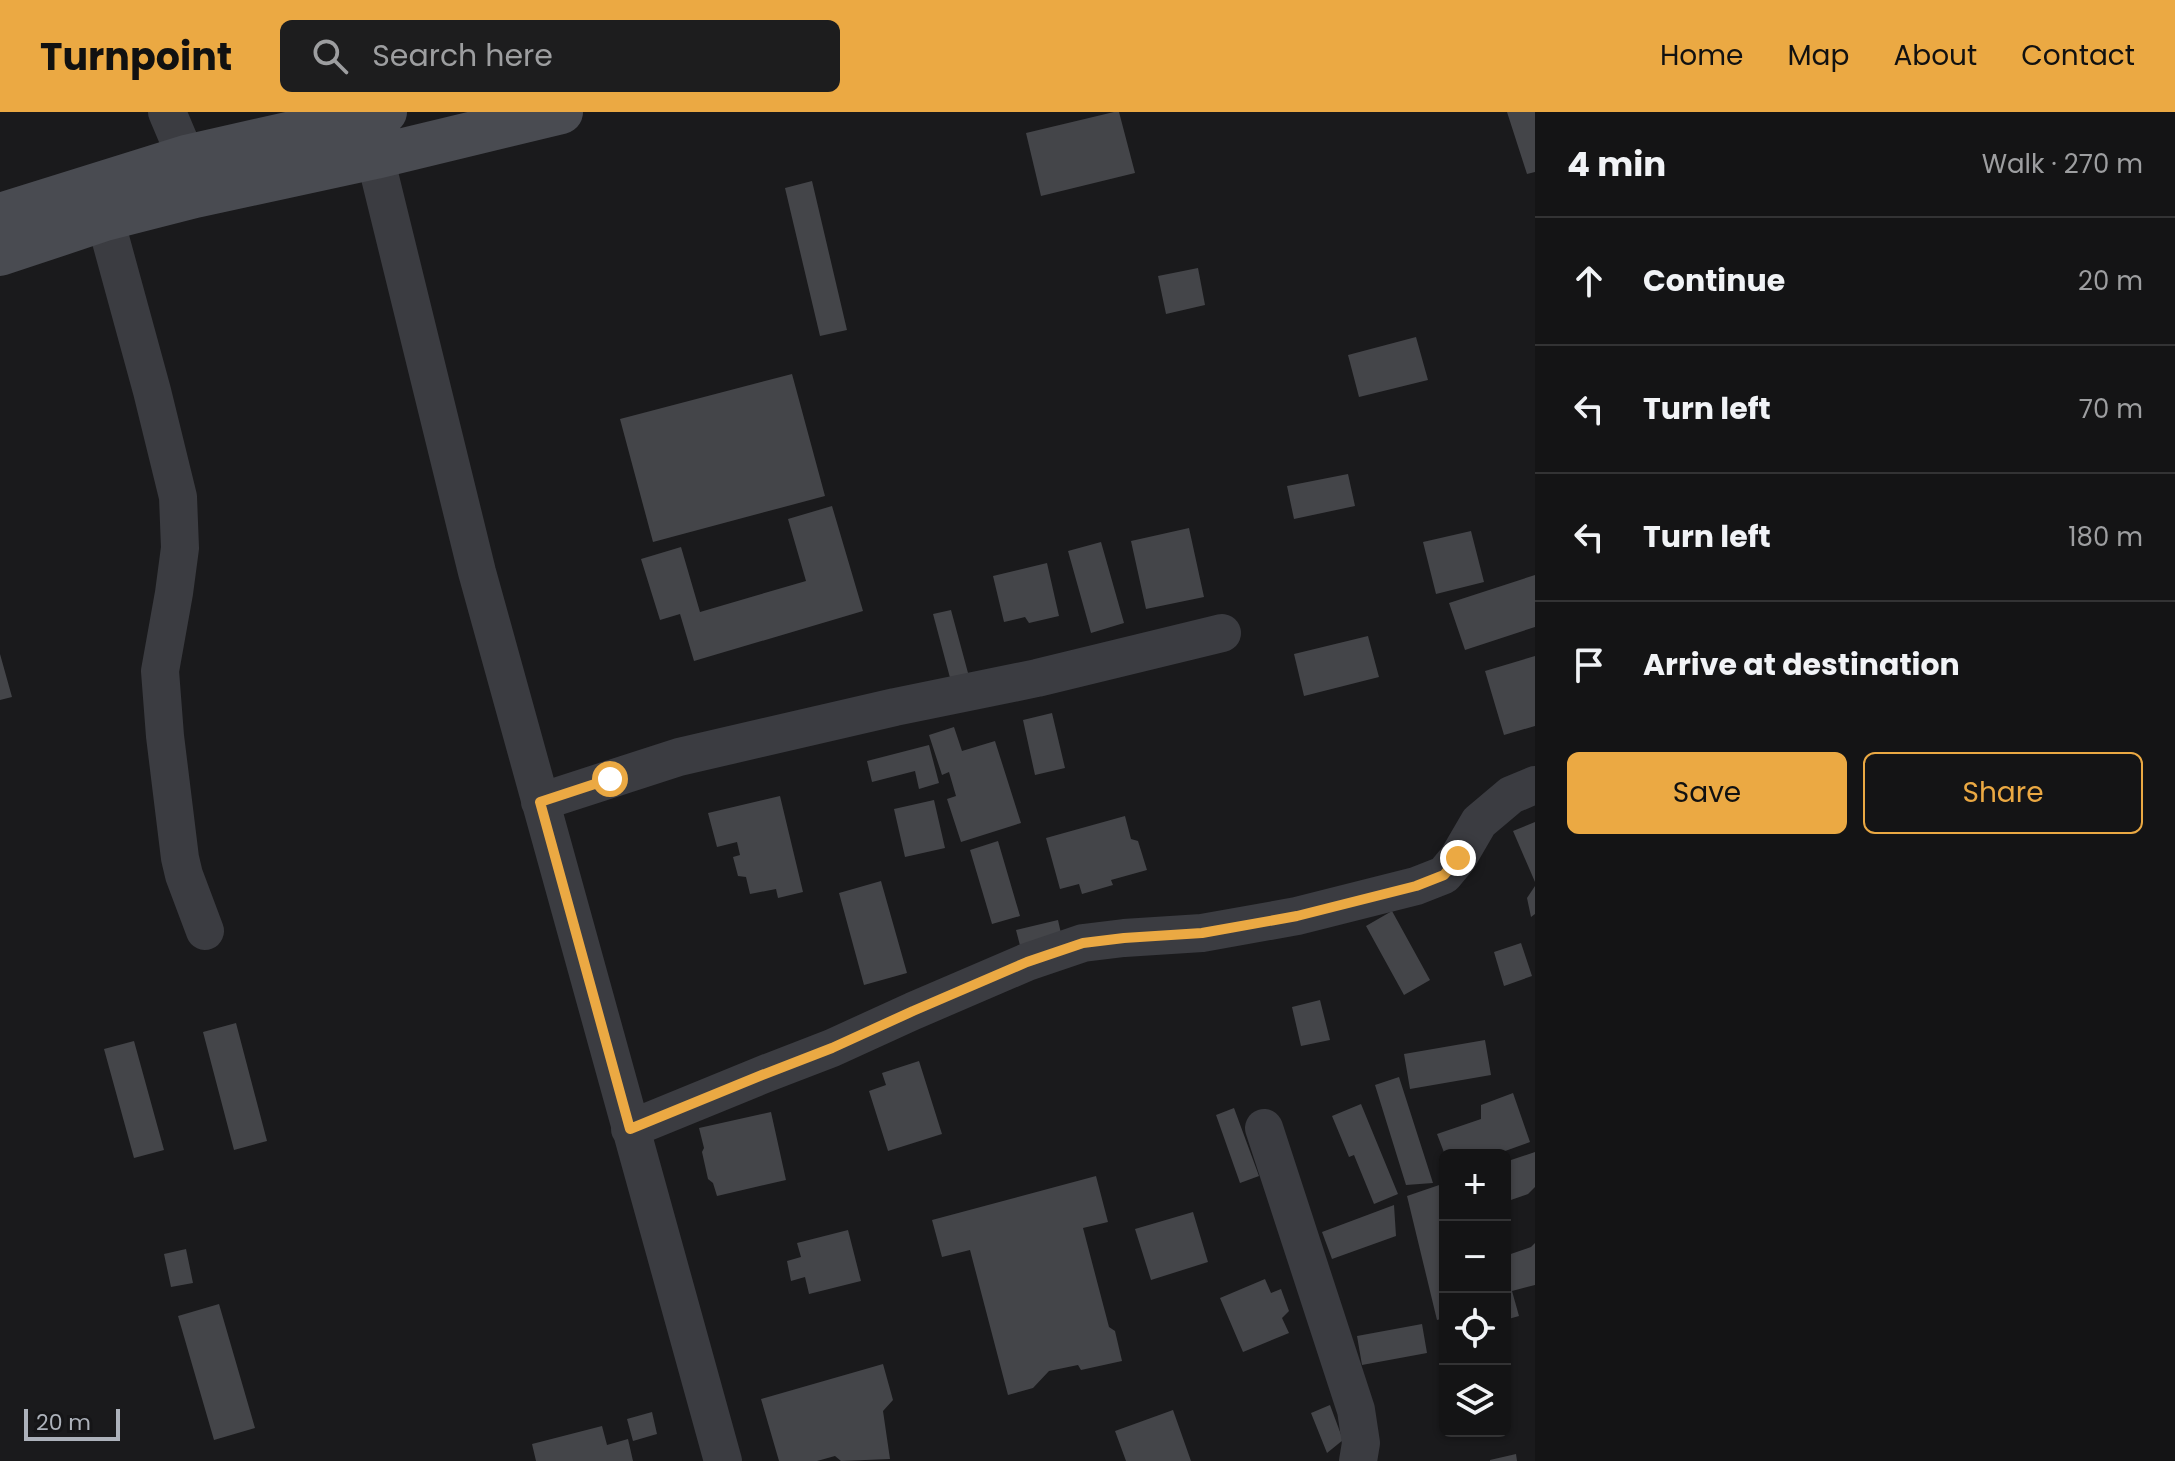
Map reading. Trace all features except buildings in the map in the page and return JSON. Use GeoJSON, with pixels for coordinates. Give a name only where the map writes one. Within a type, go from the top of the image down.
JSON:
{"type":"FeatureCollection","features":[{"type":"Feature","properties":{"kind":"main road"},"geometry":{"type":"LineString","coordinates":[[0,254],[105,219],[191,177],[385,112]]}},
{"type":"Feature","properties":{"kind":"main road"},"geometry":{"type":"LineString","coordinates":[[0,215],[191,177],[375,157],[561,112]]}},
{"type":"Feature","properties":{"kind":"street"},"geometry":{"type":"LineString","coordinates":[[167,112],[191,177]]}},
{"type":"Feature","properties":{"kind":"street"},"geometry":{"type":"LineString","coordinates":[[375,157],[477,572],[723,1461]]}},
{"type":"Feature","properties":{"kind":"street"},"geometry":{"type":"LineString","coordinates":[[105,219],[178,497],[180,548],[160,671],[180,858],[205,931]]}},
{"type":"Feature","properties":{"kind":"street"},"geometry":{"type":"LineString","coordinates":[[540,802],[679,757],[1037,678],[1222,633]]}},
{"type":"Feature","properties":{"kind":"street"},"geometry":{"type":"LineString","coordinates":[[630,1129],[832,1048],[1015,967],[1083,943],[1216,931],[1297,916],[1430,881],[1444,875],[1479,822],[1511,795],[1535,785]]}},
{"type":"Feature","properties":{"kind":"street"},"geometry":{"type":"LineString","coordinates":[[1264,1128],[1356,1410],[1361,1443],[1358,1461]]}},
{"type":"Feature","properties":{"kind":"route"},"geometry":{"type":"LineString","coordinates":[[610,779],[540,802],[630,1129],[832,1048],[1027,962],[1083,943],[1202,933],[1297,916],[1416,886],[1444,875],[1458,858]]}}]}
